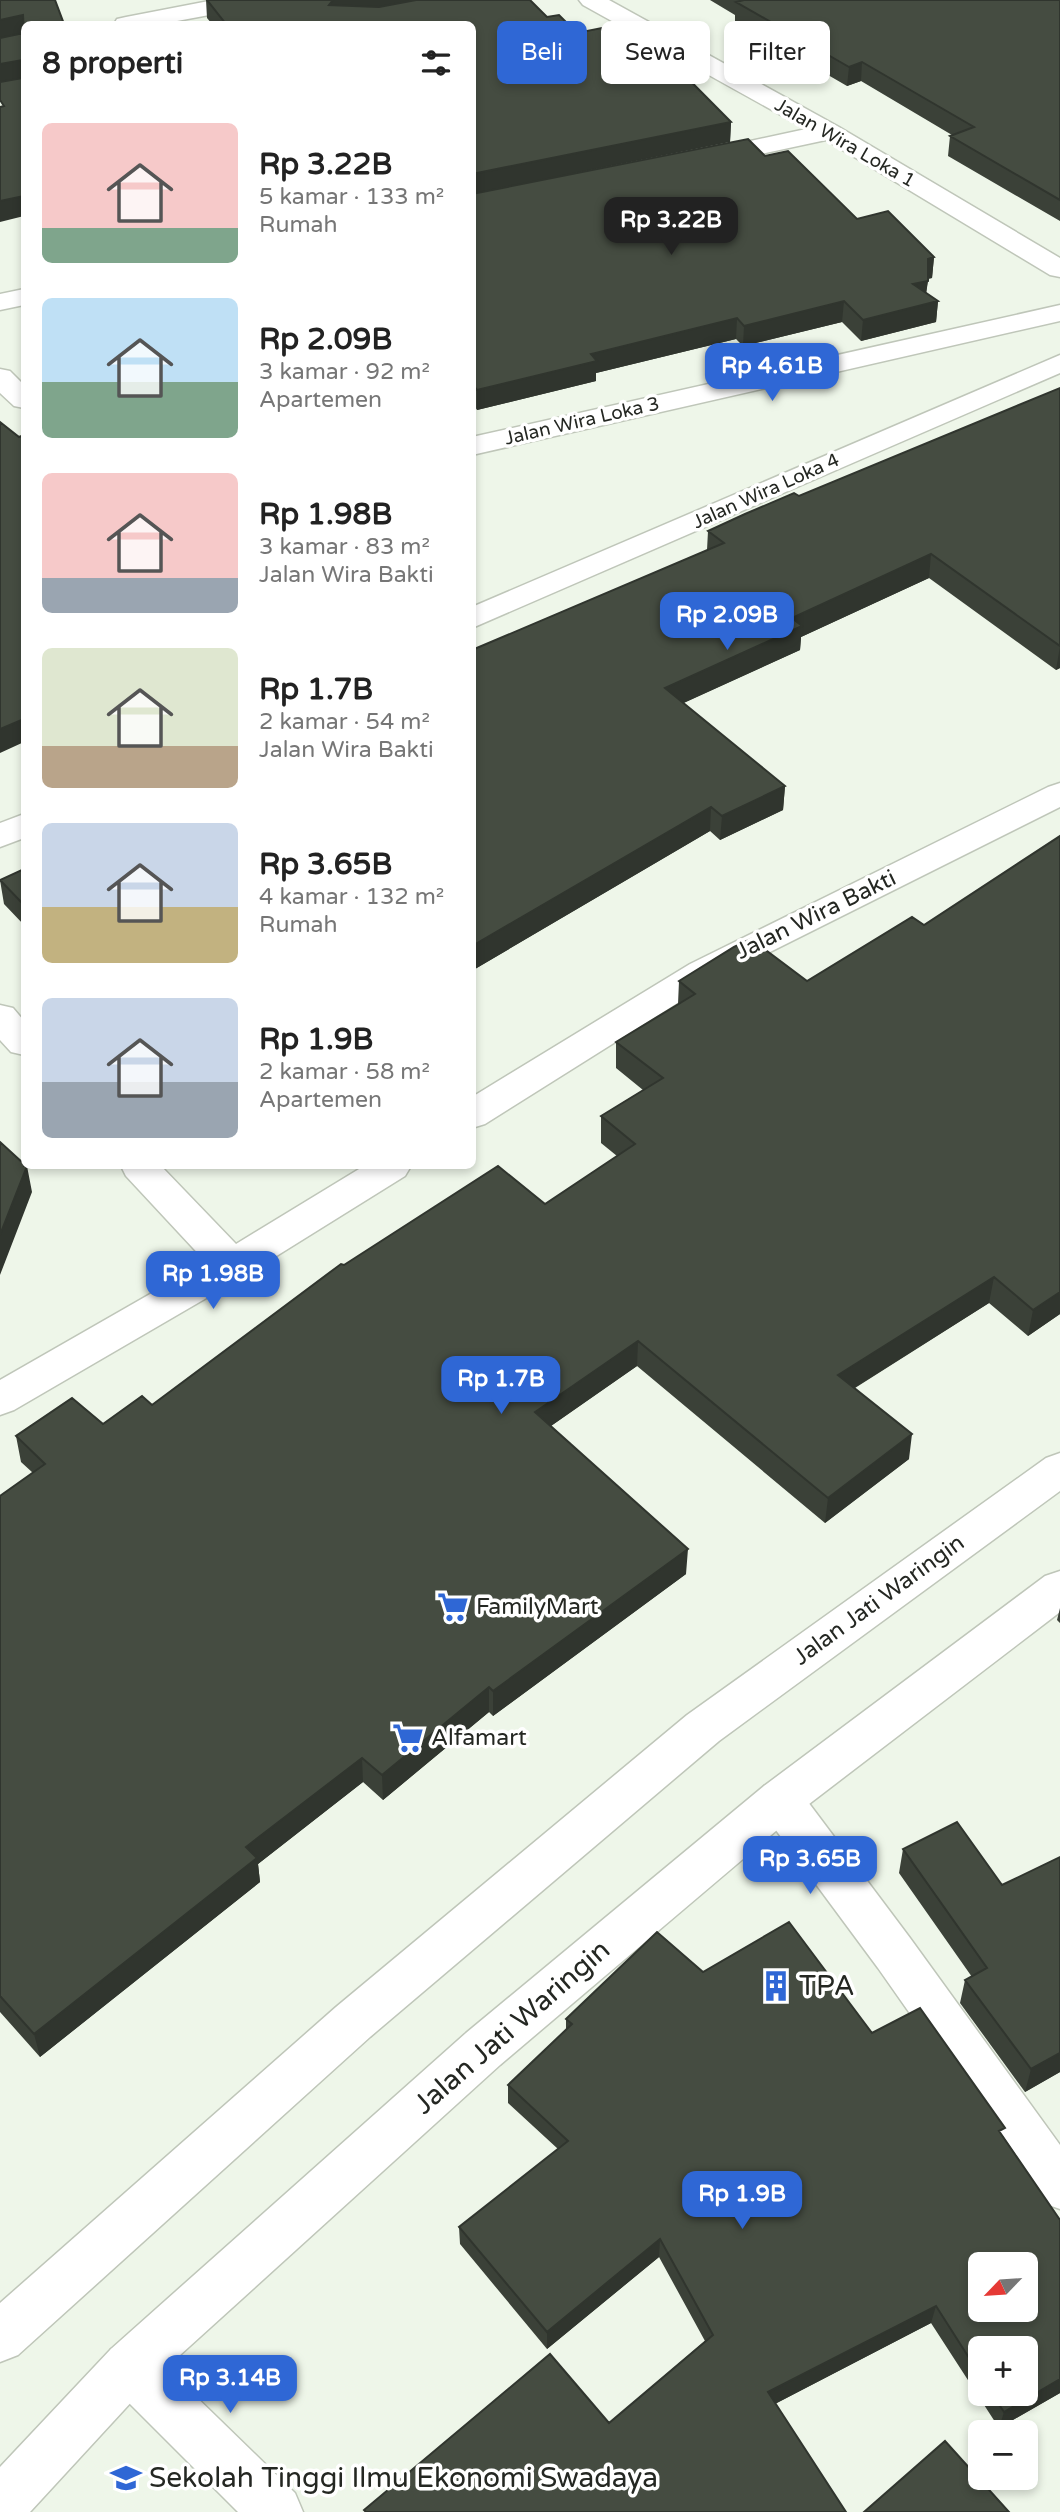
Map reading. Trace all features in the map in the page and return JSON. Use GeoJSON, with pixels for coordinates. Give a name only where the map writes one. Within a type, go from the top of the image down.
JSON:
{"type":"FeatureCollection","features":[{"type":"Feature","properties":{"kind":"street"},"geometry":{"type":"LineString","coordinates":[[119,0],[126,21]]}},
{"type":"Feature","properties":{"kind":"street"},"geometry":{"type":"LineString","coordinates":[[143,21],[252,0]]}},
{"type":"Feature","properties":{"kind":"street","name":"Jalan Wira Loka 1"},"geometry":{"type":"LineString","coordinates":[[591,0],[830,132],[1060,270]]}},
{"type":"Feature","properties":{"kind":"street"},"geometry":{"type":"LineString","coordinates":[[685,162],[830,132]]}},
{"type":"Feature","properties":{"kind":"street"},"geometry":{"type":"LineString","coordinates":[[0,302],[21,298]]}},
{"type":"Feature","properties":{"kind":"street","name":"Jalan Wira Loka 3"},"geometry":{"type":"LineString","coordinates":[[476,445],[1060,313]]}},
{"type":"Feature","properties":{"kind":"street","name":"Jalan Wira Loka 4"},"geometry":{"type":"LineString","coordinates":[[476,617],[1060,363]]}},
{"type":"Feature","properties":{"kind":"street"},"geometry":{"type":"LineString","coordinates":[[0,377],[21,397]]}},
{"type":"Feature","properties":{"kind":"street","name":"Jalan Wira Bakti"},"geometry":{"type":"LineString","coordinates":[[476,1113],[702,972],[1060,794]]}},
{"type":"Feature","properties":{"kind":"street"},"geometry":{"type":"LineString","coordinates":[[0,836],[21,826]]}},
{"type":"Feature","properties":{"kind":"street"},"geometry":{"type":"LineString","coordinates":[[0,1017],[21,1040]]}},
{"type":"Feature","properties":{"kind":"street"},"geometry":{"type":"LineString","coordinates":[[142,1169],[232,1265]]}},
{"type":"Feature","properties":{"kind":"street"},"geometry":{"type":"LineString","coordinates":[[0,1399],[232,1265],[387,1169]]}},
{"type":"Feature","properties":{"kind":"street","name":"Jalan Jati Waringin"},"geometry":{"type":"LineString","coordinates":[[0,2337],[353,2022],[703,1728],[1060,1469]]}},
{"type":"Feature","properties":{"kind":"street","name":"Jalan Jati Waringin"},"geometry":{"type":"LineString","coordinates":[[0,2505],[129,2367],[483,2049],[780,1800],[1060,1588]]}},
{"type":"Feature","properties":{"kind":"street"},"geometry":{"type":"LineString","coordinates":[[780,1800],[894,1953],[1059,2184]]}},
{"type":"Feature","properties":{"kind":"street"},"geometry":{"type":"LineString","coordinates":[[129,2367],[276,2512]]}},
{"type":"Feature","properties":{"kind":"building"},"geometry":{"type":"Polygon","coordinates":[[[0,0],[55,0],[63,21],[23,21],[23,15],[0,20],[0,0]]]}},
{"type":"Feature","properties":{"kind":"building"},"geometry":{"type":"Polygon","coordinates":[[[207,0],[333,0],[329,5],[379,7],[416,0],[530,0],[547,17],[559,15],[565,21],[497,21],[497,84],[587,84],[587,31],[601,28],[601,84],[693,84],[731,122],[476,173],[476,21],[224,21],[207,0]]]}},
{"type":"Feature","properties":{"kind":"building"},"geometry":{"type":"Polygon","coordinates":[[[1060,0],[1060,200],[950,136],[974,127],[862,62],[849,67],[830,56],[830,21],[769,21],[736,2],[1060,0]]]}},
{"type":"Feature","properties":{"kind":"building"},"geometry":{"type":"Polygon","coordinates":[[[21,34],[21,60],[0,64],[0,38],[21,34]]]}},
{"type":"Feature","properties":{"kind":"building"},"geometry":{"type":"Polygon","coordinates":[[[21,78],[21,197],[0,201],[0,107],[4,106],[0,100],[0,82],[21,78]]]}},
{"type":"Feature","properties":{"kind":"building"},"geometry":{"type":"Polygon","coordinates":[[[748,139],[765,156],[788,151],[857,219],[888,211],[934,257],[928,259],[928,281],[913,284],[938,301],[863,320],[844,301],[744,326],[737,318],[591,354],[597,361],[477,390],[476,193],[748,139]]]}},
{"type":"Feature","properties":{"kind":"building"},"geometry":{"type":"Polygon","coordinates":[[[1060,388],[1060,646],[931,554],[792,618],[802,626],[665,688],[785,786],[722,816],[711,807],[476,944],[476,648],[724,543],[708,531],[794,493],[799,496],[1060,388]]]}},
{"type":"Feature","properties":{"kind":"building"},"geometry":{"type":"Polygon","coordinates":[[[0,422],[21,436],[21,720],[0,729],[0,422]]]}},
{"type":"Feature","properties":{"kind":"building"},"geometry":{"type":"Polygon","coordinates":[[[1060,836],[1060,1292],[1033,1310],[994,1277],[838,1375],[912,1434],[828,1498],[638,1341],[535,1412],[688,1549],[493,1691],[489,1687],[382,1775],[362,1758],[246,1847],[257,1858],[34,2034],[0,1996],[0,1496],[45,1464],[16,1436],[72,1398],[103,1424],[142,1396],[152,1405],[341,1264],[344,1265],[498,1166],[545,1204],[635,1144],[601,1116],[663,1078],[616,1042],[695,994],[679,981],[734,947],[751,939],[807,981],[912,917],[924,925],[1060,836]]]}},
{"type":"Feature","properties":{"kind":"building"},"geometry":{"type":"Polygon","coordinates":[[[21,870],[21,902],[0,880],[21,870]]]}},
{"type":"Feature","properties":{"kind":"building"},"geometry":{"type":"Polygon","coordinates":[[[0,1142],[21,1161],[21,1169],[26,1169],[0,1235],[0,1142]]]}},
{"type":"Feature","properties":{"kind":"building"},"geometry":{"type":"Polygon","coordinates":[[[957,1822],[1002,1885],[1060,1857],[1060,2053],[1031,2069],[965,1980],[987,1968],[903,1849],[957,1822]]]}},
{"type":"Feature","properties":{"kind":"building"},"geometry":{"type":"Polygon","coordinates":[[[789,1922],[872,2033],[920,2008],[1005,2128],[999,2131],[1060,2220],[1060,2379],[1038,2392],[1038,2336],[968,2336],[968,2356],[936,2306],[768,2392],[846,2512],[366,2512],[364,2510],[550,2354],[609,2423],[713,2335],[660,2239],[547,2332],[459,2227],[568,2141],[508,2085],[572,2024],[566,2019],[657,1932],[703,1972],[789,1922]]]}},
{"type":"Feature","properties":{"kind":"building"},"geometry":{"type":"Polygon","coordinates":[[[1000,2406],[1014,2406],[1004,2412],[1000,2406]]]}},
{"type":"Feature","properties":{"kind":"building"},"geometry":{"type":"Polygon","coordinates":[[[945,2441],[968,2467],[968,2490],[989,2490],[1009,2512],[864,2512],[945,2441]]]}},
{"type":"Feature","properties":{"kind":"place","name":"FamilyMart"},"geometry":{"type":"Point","coordinates":[453,1607]}},
{"type":"Feature","properties":{"kind":"place","name":"Alfamart"},"geometry":{"type":"Point","coordinates":[408,1738]}},
{"type":"Feature","properties":{"kind":"place","name":"TPA"},"geometry":{"type":"Point","coordinates":[776,1986]}},
{"type":"Feature","properties":{"kind":"place","name":"Sekolah Tinggi Ilmu Ekonomi Swadaya"},"geometry":{"type":"Point","coordinates":[126,2478]}}]}
